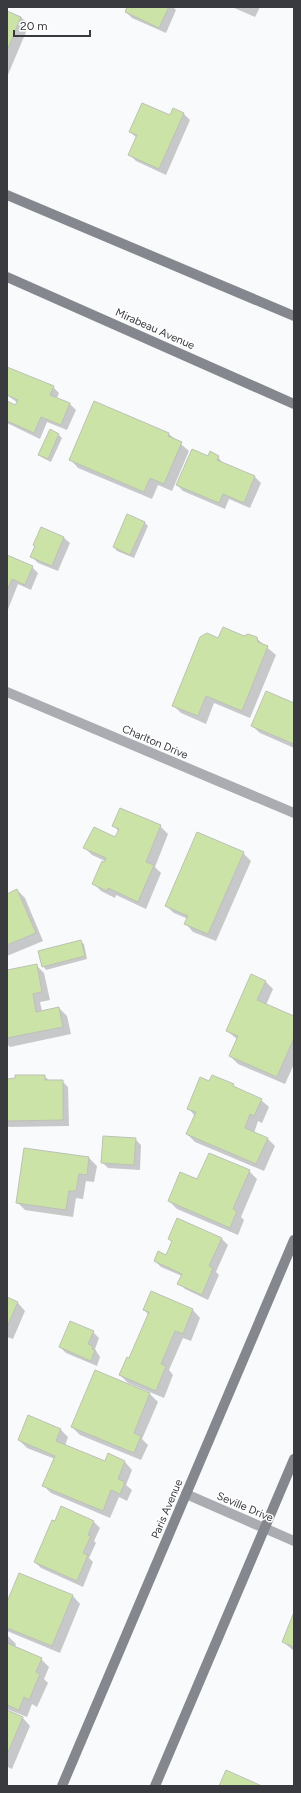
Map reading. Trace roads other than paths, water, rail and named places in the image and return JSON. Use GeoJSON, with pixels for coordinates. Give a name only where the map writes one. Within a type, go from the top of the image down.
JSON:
{"type":"FeatureCollection","features":[{"type":"Feature","properties":{"kind":"street"},"geometry":{"type":"LineString","coordinates":[[7,195],[294,316]]}},
{"type":"Feature","properties":{"kind":"street","name":"Mirabeau Avenue"},"geometry":{"type":"LineString","coordinates":[[7,277],[294,404]]}},
{"type":"Feature","properties":{"kind":"street","name":"Charlton Drive"},"geometry":{"type":"LineString","coordinates":[[7,692],[294,813]]}},
{"type":"Feature","properties":{"kind":"street","name":"Paris Avenue"},"geometry":{"type":"LineString","coordinates":[[62,1786],[294,1240]]}},
{"type":"Feature","properties":{"kind":"street"},"geometry":{"type":"LineString","coordinates":[[155,1786],[294,1459]]}},
{"type":"Feature","properties":{"kind":"street","name":"Seville Drive"},"geometry":{"type":"LineString","coordinates":[[186,1494],[294,1541]]}}]}
